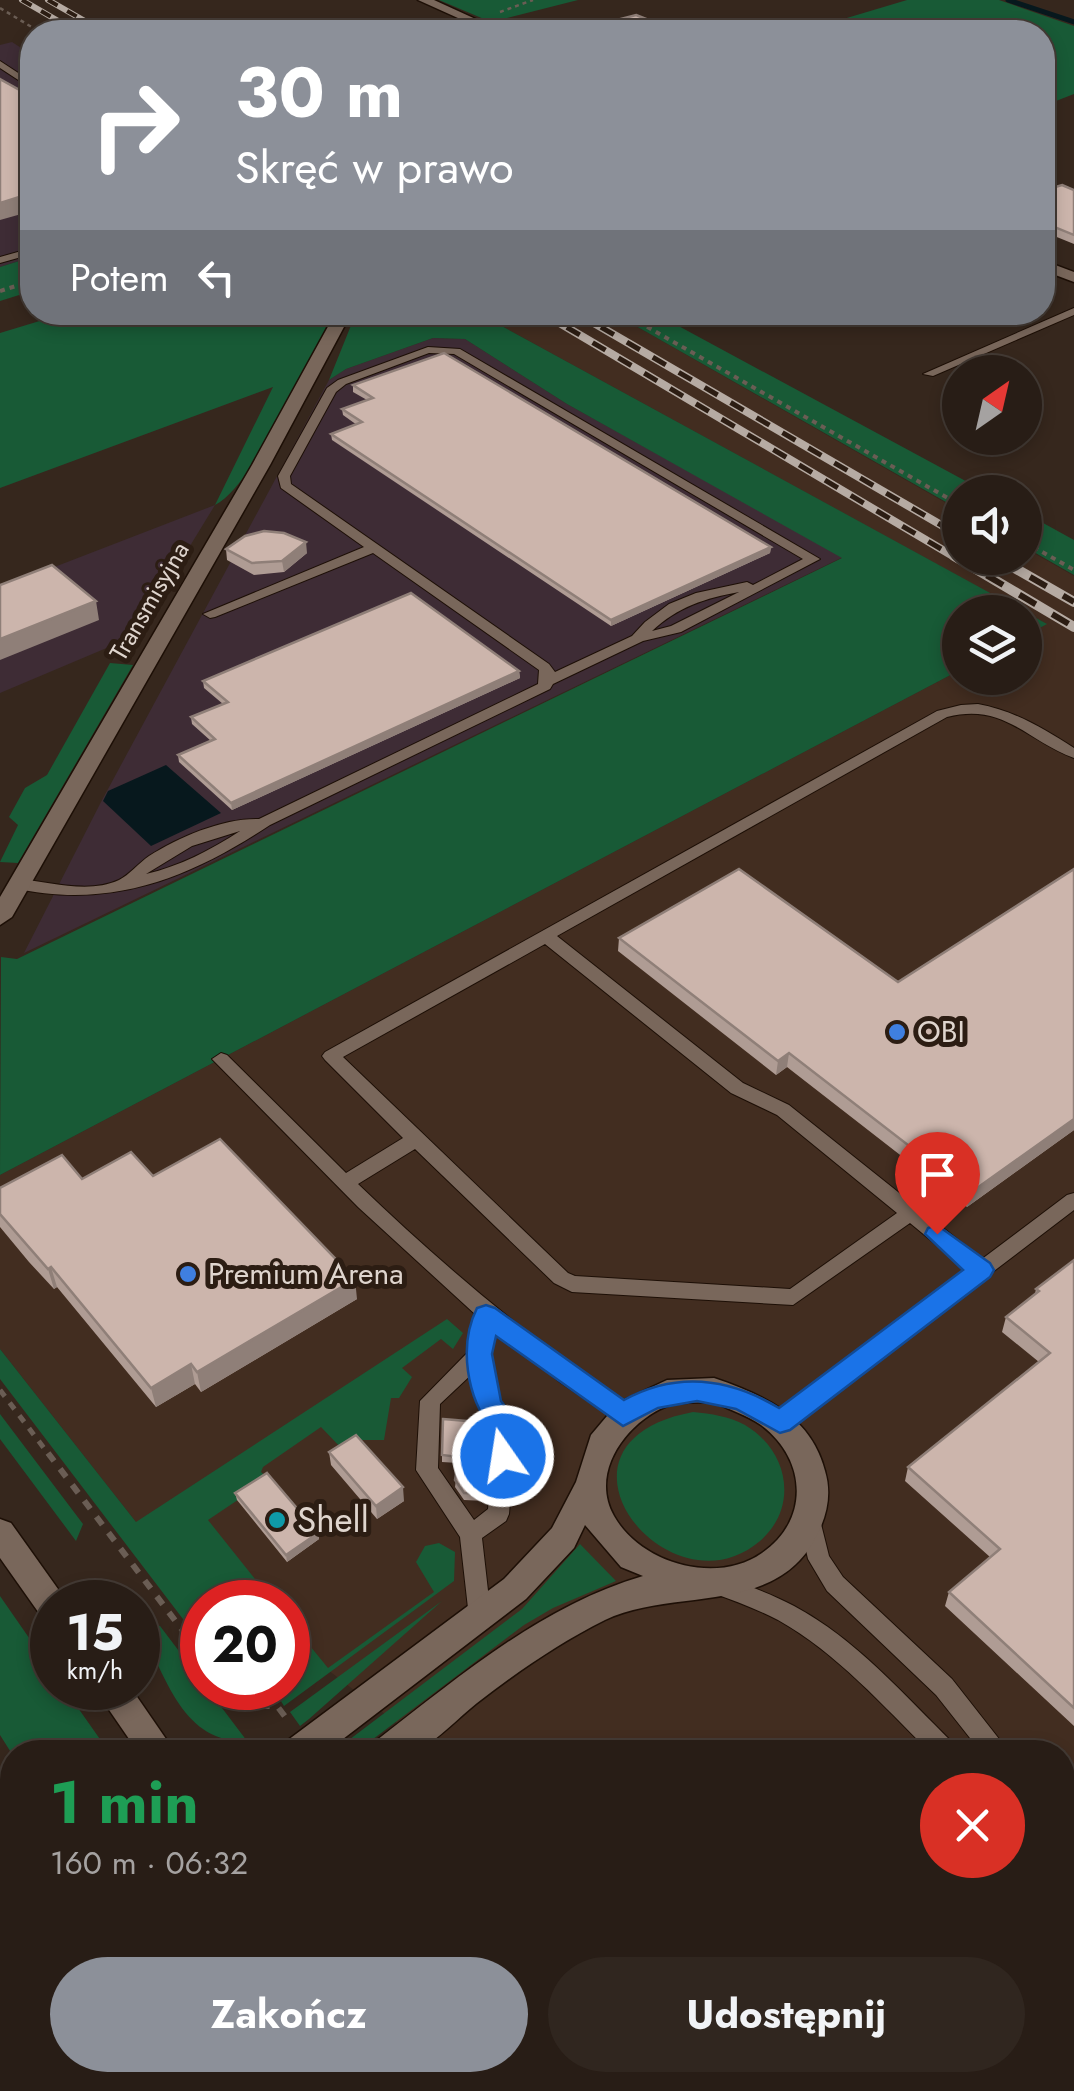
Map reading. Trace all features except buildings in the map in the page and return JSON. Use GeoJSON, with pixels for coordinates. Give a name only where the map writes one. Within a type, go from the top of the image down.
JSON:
{"type":"FeatureCollection","features":[{"type":"Feature","properties":{"kind":"street"},"geometry":{"type":"LineString","coordinates":[[424,0],[469,20]]}},
{"type":"Feature","properties":{"kind":"street","name":"Transmisyjna"},"geometry":{"type":"LineString","coordinates":[[0,917],[261,465],[337,325]]}},
{"type":"Feature","properties":{"kind":"street"},"geometry":{"type":"LineString","coordinates":[[316,1740],[515,1589],[563,1538],[590,1484],[602,1438],[623,1414],[653,1398],[697,1390],[742,1399],[780,1422],[806,1457],[814,1498],[802,1535],[773,1564],[754,1575],[658,1586],[550,1632],[405,1740]]}},
{"type":"Feature","properties":{"kind":"street"},"geometry":{"type":"LineString","coordinates":[[590,1484],[594,1507],[620,1549],[665,1576],[701,1583]]}},
{"type":"Feature","properties":{"kind":"street"},"geometry":{"type":"LineString","coordinates":[[0,1533],[33,1580]]}},
{"type":"Feature","properties":{"kind":"street"},"geometry":{"type":"LineString","coordinates":[[127,1710],[149,1740]]}},
{"type":"Feature","properties":{"kind":"lane"},"geometry":{"type":"LineString","coordinates":[[929,374],[1042,325]]}},
{"type":"Feature","properties":{"kind":"lane"},"geometry":{"type":"LineString","coordinates":[[19,884],[88,892],[172,873],[225,848],[266,822],[537,693],[548,681],[638,638],[676,629],[760,583],[813,560],[462,353],[428,350],[336,386],[284,476],[285,485],[544,667],[548,681]]}},
{"type":"Feature","properties":{"kind":"lane"},"geometry":{"type":"LineString","coordinates":[[210,614],[372,548]]}},
{"type":"Feature","properties":{"kind":"lane"},"geometry":{"type":"LineString","coordinates":[[911,1213],[793,1296],[572,1284],[561,1278],[331,1056],[955,709],[971,707],[1005,713],[1074,754]]}},
{"type":"Feature","properties":{"kind":"lane"},"geometry":{"type":"LineString","coordinates":[[546,936],[737,1088],[782,1110],[981,1270]]}},
{"type":"Feature","properties":{"kind":"lane"},"geometry":{"type":"LineString","coordinates":[[222,1059],[440,1276],[486,1316],[623,1414]]}},
{"type":"Feature","properties":{"kind":"lane"},"geometry":{"type":"LineString","coordinates":[[346,1182],[416,1139]]}},
{"type":"Feature","properties":{"kind":"lane"},"geometry":{"type":"LineString","coordinates":[[780,1422],[1074,1200]]}},
{"type":"Feature","properties":{"kind":"lane"},"geometry":{"type":"LineString","coordinates":[[471,1534],[498,1514],[506,1426],[489,1405],[479,1354],[486,1316]]}},
{"type":"Feature","properties":{"kind":"lane"},"geometry":{"type":"LineString","coordinates":[[479,1354],[430,1401],[427,1470],[471,1534],[480,1617]]}},
{"type":"Feature","properties":{"kind":"lane"},"geometry":{"type":"LineString","coordinates":[[810,1518],[819,1559],[835,1584],[944,1687],[987,1740]]}},
{"type":"Feature","properties":{"kind":"lane"},"geometry":{"type":"LineString","coordinates":[[701,1583],[776,1605],[816,1629],[933,1740]]}},
{"type":"Feature","properties":{"kind":"path"},"geometry":{"type":"LineString","coordinates":[[479,20],[534,0]]}},
{"type":"Feature","properties":{"kind":"path"},"geometry":{"type":"LineString","coordinates":[[644,325],[942,495]]}},
{"type":"Feature","properties":{"kind":"path"},"geometry":{"type":"LineString","coordinates":[[1042,552],[1074,570]]}},
{"type":"Feature","properties":{"kind":"path"},"geometry":{"type":"LineString","coordinates":[[0,1390],[180,1627]]}},
{"type":"Feature","properties":{"kind":"path"},"geometry":{"type":"LineString","coordinates":[[279,1710],[298,1740]]}},
{"type":"Feature","properties":{"kind":"shaded area"},"geometry":{"type":"Polygon","coordinates":[[[12,42],[20,47],[20,261],[0,267],[0,45],[12,42]]]}},
{"type":"Feature","properties":{"kind":"shaded area"},"geometry":{"type":"Polygon","coordinates":[[[500,325],[634,325],[942,501],[942,567],[500,325]]]}},
{"type":"Feature","properties":{"kind":"shaded area"},"geometry":{"type":"Polygon","coordinates":[[[433,338],[465,339],[567,404],[843,557],[24,953],[329,380],[346,369],[433,338]]]}},
{"type":"Feature","properties":{"kind":"shaded area"},"geometry":{"type":"Polygon","coordinates":[[[215,505],[135,636],[0,693],[0,588],[215,505]]]}},
{"type":"Feature","properties":{"kind":"shaded area"},"geometry":{"type":"Polygon","coordinates":[[[1042,558],[1074,576],[1074,1740],[418,1740],[310,1656],[310,1580],[211,1580],[136,1522],[0,1349],[0,1175],[942,679],[942,695],[1042,695],[1042,626],[1046,624],[1042,622],[1042,595],[993,595],[957,575],[1042,575],[1042,558]]]}},
{"type":"Feature","properties":{"kind":"shaded area"},"geometry":{"type":"Polygon","coordinates":[[[166,765],[221,813],[151,846],[103,801],[108,791],[166,765]]]}},
{"type":"Feature","properties":{"kind":"green space"},"geometry":{"type":"Polygon","coordinates":[[[439,0],[578,0],[499,20],[486,20],[439,0]]]}},
{"type":"Feature","properties":{"kind":"green space"},"geometry":{"type":"Polygon","coordinates":[[[907,0],[999,0],[1074,26],[1074,94],[1055,101],[1055,20],[840,20],[907,0]]]}},
{"type":"Feature","properties":{"kind":"green space"},"geometry":{"type":"Polygon","coordinates":[[[20,261],[20,295],[0,301],[0,267],[20,261]]]}},
{"type":"Feature","properties":{"kind":"green space"},"geometry":{"type":"Polygon","coordinates":[[[26,325],[327,325],[264,447],[247,473],[215,505],[273,387],[0,488],[0,333],[26,325]]]}},
{"type":"Feature","properties":{"kind":"green space"},"geometry":{"type":"Polygon","coordinates":[[[351,325],[500,325],[942,567],[942,575],[957,575],[994,595],[942,595],[942,679],[0,1175],[1,957],[17,959],[842,558],[567,404],[465,339],[433,338],[346,369],[329,380],[351,325]]]}},
{"type":"Feature","properties":{"kind":"green space"},"geometry":{"type":"Polygon","coordinates":[[[634,325],[677,325],[955,475],[942,475],[942,500],[634,325]]]}},
{"type":"Feature","properties":{"kind":"green space"},"geometry":{"type":"Polygon","coordinates":[[[1042,522],[1074,540],[1074,575],[1042,557],[1042,522]]]}},
{"type":"Feature","properties":{"kind":"green space"},"geometry":{"type":"Polygon","coordinates":[[[110,663],[133,665],[18,863],[0,862],[18,825],[9,817],[25,788],[47,775],[110,663]]]}},
{"type":"Feature","properties":{"kind":"green space"},"geometry":{"type":"Polygon","coordinates":[[[447,1319],[463,1333],[453,1349],[441,1339],[402,1368],[412,1377],[399,1398],[391,1398],[384,1440],[361,1440],[344,1451],[321,1427],[263,1467],[261,1472],[269,1479],[208,1520],[256,1580],[180,1580],[180,1615],[160,1589],[160,1580],[153,1580],[0,1379],[0,1349],[136,1522],[447,1319]]]}},
{"type":"Feature","properties":{"kind":"green space"},"geometry":{"type":"Polygon","coordinates":[[[693,1412],[733,1419],[760,1436],[771,1449],[784,1480],[780,1512],[772,1527],[760,1541],[724,1559],[688,1558],[655,1543],[630,1517],[618,1487],[621,1456],[645,1430],[693,1412]]]}},
{"type":"Feature","properties":{"kind":"green space"},"geometry":{"type":"Polygon","coordinates":[[[0,1414],[83,1524],[76,1541],[0,1439],[0,1414]]]}},
{"type":"Feature","properties":{"kind":"green space"},"geometry":{"type":"Polygon","coordinates":[[[439,1543],[455,1552],[454,1581],[310,1687],[310,1646],[328,1668],[434,1592],[416,1562],[425,1546],[439,1543]]]}},
{"type":"Feature","properties":{"kind":"green space"},"geometry":{"type":"Polygon","coordinates":[[[580,1544],[616,1581],[524,1625],[372,1740],[349,1740],[522,1609],[580,1544]]]}},
{"type":"Feature","properties":{"kind":"green space"},"geometry":{"type":"Polygon","coordinates":[[[0,1596],[30,1639],[30,1710],[79,1710],[101,1740],[3,1740],[0,1735],[0,1596]]]}},
{"type":"Feature","properties":{"kind":"green space"},"geometry":{"type":"Polygon","coordinates":[[[442,1601],[300,1726],[290,1712],[310,1710],[310,1697],[442,1601]]]}},
{"type":"Feature","properties":{"kind":"green space"},"geometry":{"type":"Polygon","coordinates":[[[160,1626],[180,1652],[180,1704],[160,1669],[160,1626]]]}},
{"type":"Feature","properties":{"kind":"green space"},"geometry":{"type":"Polygon","coordinates":[[[184,1710],[224,1710],[246,1740],[224,1739],[190,1718],[184,1710]]]}},
{"type":"Feature","properties":{"kind":"waterway"},"geometry":{"type":"LineString","coordinates":[[1008,0],[1074,22]]}},
{"type":"Feature","properties":{"kind":"railway"},"geometry":{"type":"LineString","coordinates":[[22,0],[57,20]]}},
{"type":"Feature","properties":{"kind":"railway"},"geometry":{"type":"LineString","coordinates":[[48,0],[83,20]]}},
{"type":"Feature","properties":{"kind":"railway"},"geometry":{"type":"LineString","coordinates":[[563,325],[942,550]]}},
{"type":"Feature","properties":{"kind":"railway"},"geometry":{"type":"LineString","coordinates":[[597,325],[942,526]]}},
{"type":"Feature","properties":{"kind":"railway"},"geometry":{"type":"LineString","coordinates":[[986,575],[1074,627]]}},
{"type":"Feature","properties":{"kind":"railway"},"geometry":{"type":"LineString","coordinates":[[1027,575],[1074,602]]}},
{"type":"Feature","properties":{"kind":"place","name":"OBI"},"geometry":{"type":"Point","coordinates":[897,1032]}},
{"type":"Feature","properties":{"kind":"place","name":"Premium Arena"},"geometry":{"type":"Point","coordinates":[188,1274]}},
{"type":"Feature","properties":{"kind":"place","name":"Shell"},"geometry":{"type":"Point","coordinates":[277,1520]}},
{"type":"Feature","properties":{"kind":"route"},"geometry":{"type":"LineString","coordinates":[[503,1456],[506,1426],[489,1405],[479,1354],[486,1316],[623,1414],[653,1398],[697,1390],[742,1399],[780,1422],[981,1270],[937,1234]]}}]}
